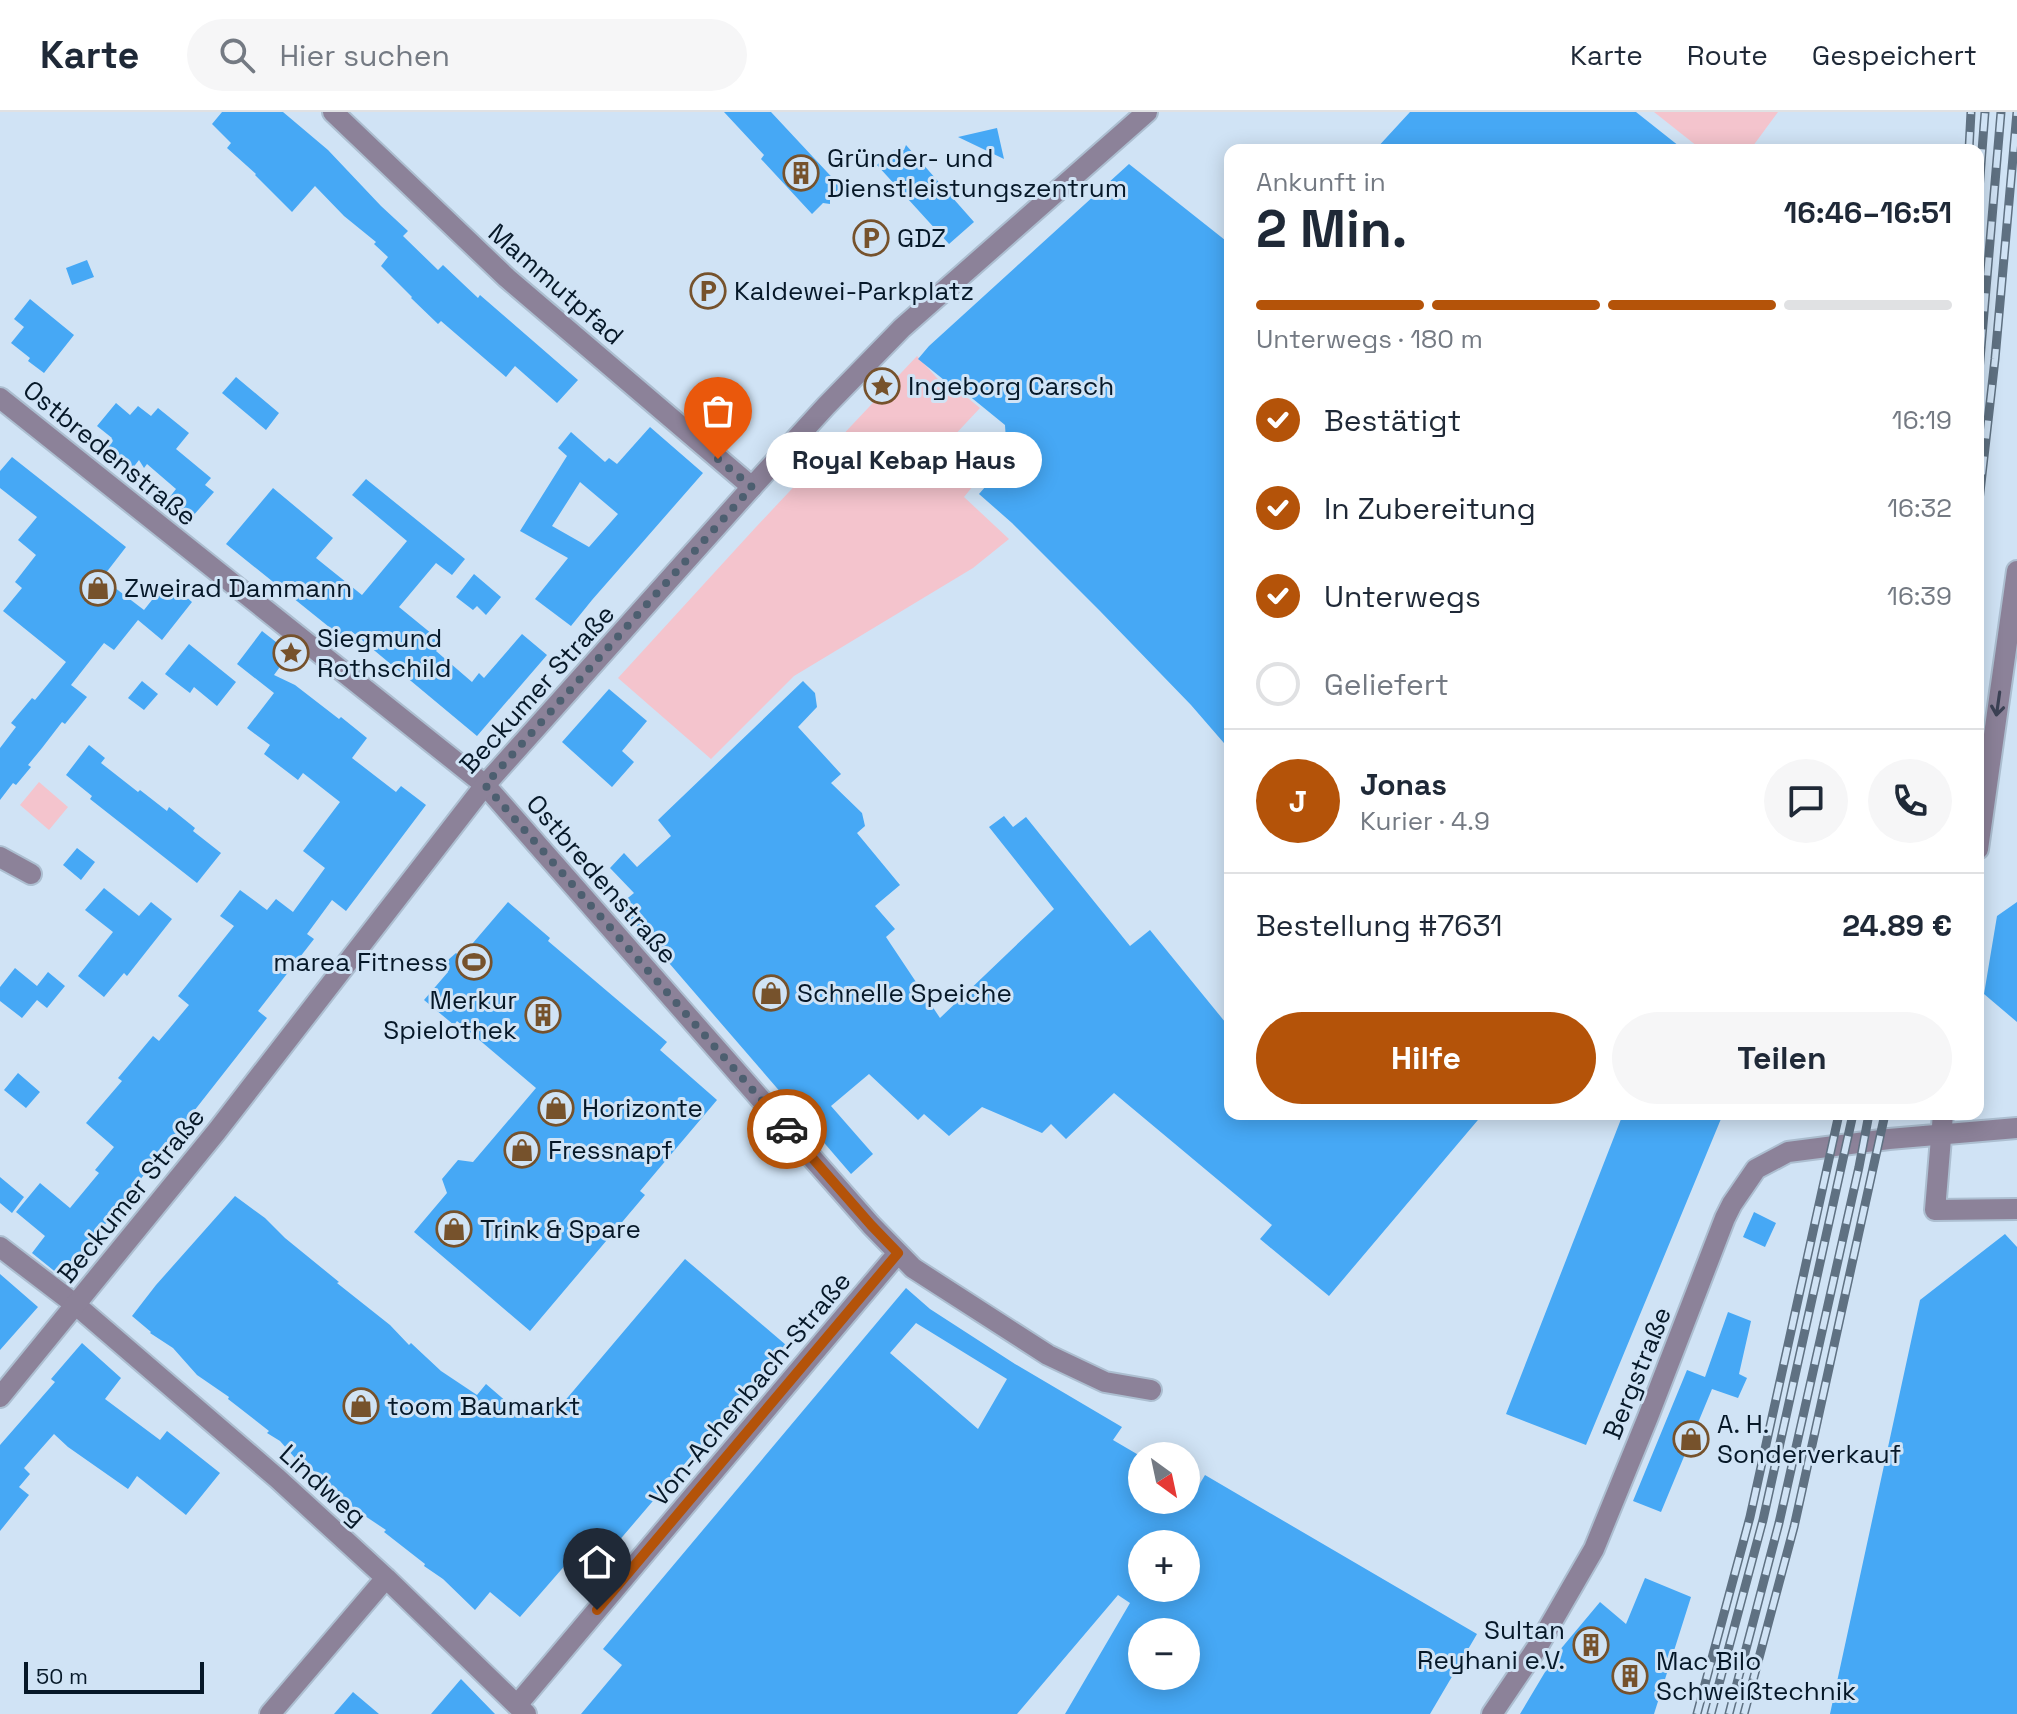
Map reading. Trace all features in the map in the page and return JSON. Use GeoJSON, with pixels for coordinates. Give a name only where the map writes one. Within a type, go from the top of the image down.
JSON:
{"type":"FeatureCollection","features":[{"type":"Feature","properties":{"kind":"street","name":"Beckumer Straße"},"geometry":{"type":"LineString","coordinates":[[0,1397],[217,1131],[485,785],[752,487],[902,328],[1147,112]]}},
{"type":"Feature","properties":{"kind":"street","name":"Mammutpfad"},"geometry":{"type":"LineString","coordinates":[[335,113],[507,278],[752,487]]}},
{"type":"Feature","properties":{"kind":"street","name":"Ostbredenstraße"},"geometry":{"type":"LineString","coordinates":[[0,398],[485,785],[871,1225],[913,1268],[1048,1355],[1105,1382],[1151,1390]]}},
{"type":"Feature","properties":{"kind":"street"},"geometry":{"type":"LineString","coordinates":[[1984,806],[2017,571]]}},
{"type":"Feature","properties":{"kind":"street"},"geometry":{"type":"LineString","coordinates":[[0,857],[31,874]]}},
{"type":"Feature","properties":{"kind":"street"},"geometry":{"type":"LineString","coordinates":[[1942,1120],[1935,1210],[2017,1209]]}},
{"type":"Feature","properties":{"kind":"street","name":"Bergstraße"},"geometry":{"type":"LineString","coordinates":[[1492,1714],[1538,1646],[1594,1549],[1725,1218],[1756,1169],[1788,1152],[1889,1139],[2017,1128]]}},
{"type":"Feature","properties":{"kind":"street","name":"Lindweg"},"geometry":{"type":"LineString","coordinates":[[0,1247],[76,1305],[277,1478],[521,1709]]}},
{"type":"Feature","properties":{"kind":"street","name":"Von-Achenbach-Straße"},"geometry":{"type":"LineString","coordinates":[[521,1709],[898,1253]]}},
{"type":"Feature","properties":{"kind":"street"},"geometry":{"type":"LineString","coordinates":[[270,1714],[386,1578]]}},
{"type":"Feature","properties":{"kind":"shaded area"},"geometry":{"type":"Polygon","coordinates":[[[1654,112],[1778,112],[1754,144],[1694,144],[1654,112]]]}},
{"type":"Feature","properties":{"kind":"shaded area"},"geometry":{"type":"Polygon","coordinates":[[[917,356],[947,389],[952,385],[980,408],[951,439],[986,470],[964,497],[1009,539],[973,568],[794,676],[711,759],[618,678],[917,356]]]}},
{"type":"Feature","properties":{"kind":"shaded area"},"geometry":{"type":"Polygon","coordinates":[[[39,782],[68,807],[49,830],[20,805],[39,782]]]}},
{"type":"Feature","properties":{"kind":"building"},"geometry":{"type":"Polygon","coordinates":[[[222,112],[283,112],[328,150],[408,231],[403,236],[438,270],[443,265],[478,298],[480,295],[578,380],[557,403],[515,366],[506,377],[441,321],[438,324],[411,298],[381,266],[388,257],[374,244],[376,242],[344,216],[315,186],[292,212],[227,148],[231,143],[212,124],[222,112]]]}},
{"type":"Feature","properties":{"kind":"building","name":"Gründer- und Dienstleistungszentrum"},"geometry":{"type":"Polygon","coordinates":[[[724,112],[771,112],[841,187],[830,197],[830,204],[823,203],[812,214],[761,159],[764,155],[724,112]]]}},
{"type":"Feature","properties":{"kind":"building"},"geometry":{"type":"Polygon","coordinates":[[[1410,112],[1636,112],[1676,144],[1381,144],[1410,112]]]}},
{"type":"Feature","properties":{"kind":"building"},"geometry":{"type":"Polygon","coordinates":[[[997,128],[1004,159],[958,137],[997,128]]]}},
{"type":"Feature","properties":{"kind":"building"},"geometry":{"type":"Polygon","coordinates":[[[906,145],[974,222],[949,244],[877,165],[892,151],[904,150],[906,145]]]}},
{"type":"Feature","properties":{"kind":"building"},"geometry":{"type":"Polygon","coordinates":[[[1129,164],[1224,239],[1224,743],[1100,611],[979,494],[1017,450],[1006,441],[1005,425],[951,381],[949,384],[918,359],[1129,164]]]}},
{"type":"Feature","properties":{"kind":"building"},"geometry":{"type":"Polygon","coordinates":[[[87,260],[94,277],[72,285],[66,268],[87,260]]]}},
{"type":"Feature","properties":{"kind":"building"},"geometry":{"type":"Polygon","coordinates":[[[30,299],[74,335],[44,373],[11,343],[24,327],[14,319],[30,299]]]}},
{"type":"Feature","properties":{"kind":"building"},"geometry":{"type":"Polygon","coordinates":[[[236,377],[279,413],[266,430],[222,393],[236,377]]]}},
{"type":"Feature","properties":{"kind":"building"},"geometry":{"type":"Polygon","coordinates":[[[116,403],[130,415],[138,406],[151,416],[158,408],[189,433],[176,449],[211,478],[205,485],[214,492],[192,517],[169,498],[176,489],[147,464],[144,468],[139,460],[132,469],[104,447],[112,438],[97,426],[116,403]]]}},
{"type":"Feature","properties":{"kind":"building"},"geometry":{"type":"Polygon","coordinates":[[[650,427],[703,473],[571,626],[535,599],[568,558],[520,531],[567,456],[558,448],[571,432],[605,462],[609,458],[617,464],[650,427]],[[580,482],[552,526],[589,547],[618,514],[580,482]]]}},
{"type":"Feature","properties":{"kind":"building"},"geometry":{"type":"Polygon","coordinates":[[[12,457],[126,547],[102,578],[144,610],[167,581],[192,602],[162,640],[138,620],[114,650],[104,643],[71,685],[87,697],[65,724],[62,722],[28,765],[31,767],[0,800],[0,748],[16,727],[11,723],[32,698],[35,700],[66,662],[3,611],[22,588],[15,582],[36,555],[18,540],[37,517],[0,488],[0,471],[12,457]]]}},
{"type":"Feature","properties":{"kind":"building"},"geometry":{"type":"Polygon","coordinates":[[[366,479],[465,559],[452,575],[436,563],[399,607],[443,643],[436,651],[472,682],[479,673],[484,678],[522,634],[547,655],[477,736],[351,631],[344,639],[226,544],[273,488],[333,538],[316,558],[362,595],[407,541],[352,495],[366,479]]]}},
{"type":"Feature","properties":{"kind":"building"},"geometry":{"type":"Polygon","coordinates":[[[474,574],[501,597],[486,615],[477,606],[473,610],[456,597],[474,574]]]}},
{"type":"Feature","properties":{"kind":"building"},"geometry":{"type":"Polygon","coordinates":[[[262,631],[290,653],[274,675],[295,685],[367,738],[352,758],[396,792],[401,786],[426,805],[346,911],[332,900],[307,934],[314,939],[258,1011],[267,1018],[63,1278],[32,1253],[45,1236],[16,1212],[40,1183],[70,1208],[99,1173],[95,1170],[114,1147],[86,1123],[122,1081],[118,1078],[153,1036],[159,1041],[189,1005],[178,996],[234,926],[220,916],[240,890],[267,910],[276,899],[293,912],[325,868],[303,851],[340,802],[303,773],[298,780],[264,754],[270,745],[247,728],[274,693],[237,664],[262,631]]]}},
{"type":"Feature","properties":{"kind":"building"},"geometry":{"type":"Polygon","coordinates":[[[189,644],[236,682],[217,706],[194,687],[190,693],[165,674],[189,644]]]}},
{"type":"Feature","properties":{"kind":"building"},"geometry":{"type":"Polygon","coordinates":[[[142,681],[158,694],[144,710],[128,698],[142,681]]]}},
{"type":"Feature","properties":{"kind":"building"},"geometry":{"type":"Polygon","coordinates":[[[803,681],[815,693],[817,707],[798,727],[841,774],[831,783],[862,813],[865,826],[857,833],[900,885],[875,906],[895,929],[886,937],[940,1018],[1054,909],[989,827],[1004,816],[1013,827],[1026,817],[1130,946],[1150,930],[1224,1021],[1224,1120],[1478,1120],[1329,1296],[1260,1239],[1272,1225],[1114,1093],[1066,1139],[1051,1124],[1042,1133],[982,1107],[949,1136],[924,1114],[918,1120],[869,1074],[831,1106],[873,1154],[851,1174],[619,905],[634,893],[610,868],[624,853],[637,867],[671,836],[658,820],[803,681]]]}},
{"type":"Feature","properties":{"kind":"building"},"geometry":{"type":"Polygon","coordinates":[[[609,689],[647,721],[622,751],[634,762],[612,787],[562,742],[609,689]]]}},
{"type":"Feature","properties":{"kind":"building"},"geometry":{"type":"Polygon","coordinates":[[[89,745],[105,758],[101,763],[167,811],[169,807],[221,853],[197,883],[90,799],[92,796],[66,775],[89,745]]]}},
{"type":"Feature","properties":{"kind":"building"},"geometry":{"type":"Polygon","coordinates":[[[77,848],[95,862],[81,880],[63,865],[77,848]]]}},
{"type":"Feature","properties":{"kind":"building"},"geometry":{"type":"Polygon","coordinates":[[[104,888],[139,916],[151,902],[172,919],[127,976],[124,973],[104,997],[78,976],[113,932],[85,910],[104,888]]]}},
{"type":"Feature","properties":{"kind":"building"},"geometry":{"type":"Polygon","coordinates":[[[508,902],[550,938],[548,941],[667,1042],[660,1050],[717,1100],[640,1191],[645,1195],[530,1331],[414,1232],[447,1193],[442,1179],[458,1160],[473,1162],[536,1088],[457,1021],[454,1025],[424,1000],[448,972],[443,968],[448,960],[456,953],[461,957],[508,902]]]}},
{"type":"Feature","properties":{"kind":"building"},"geometry":{"type":"Polygon","coordinates":[[[2017,902],[2017,1022],[1984,994],[1997,916],[2017,902]]]}},
{"type":"Feature","properties":{"kind":"building"},"geometry":{"type":"Polygon","coordinates":[[[15,968],[37,986],[48,972],[65,986],[47,1008],[37,1000],[22,1018],[0,1001],[0,987],[15,968]]]}},
{"type":"Feature","properties":{"kind":"building"},"geometry":{"type":"Polygon","coordinates":[[[18,1073],[40,1092],[26,1108],[4,1090],[18,1073]]]}},
{"type":"Feature","properties":{"kind":"building"},"geometry":{"type":"Polygon","coordinates":[[[1621,1120],[1721,1120],[1586,1445],[1506,1414],[1621,1120]]]}},
{"type":"Feature","properties":{"kind":"building"},"geometry":{"type":"Polygon","coordinates":[[[0,1177],[24,1197],[12,1213],[0,1203],[0,1177]]]}},
{"type":"Feature","properties":{"kind":"building","name":"toom Baumarkt"},"geometry":{"type":"Polygon","coordinates":[[[235,1196],[390,1325],[409,1345],[411,1343],[441,1371],[477,1395],[486,1384],[508,1403],[563,1403],[685,1259],[786,1345],[600,1563],[581,1547],[520,1617],[490,1592],[475,1610],[443,1579],[384,1532],[386,1530],[356,1510],[326,1483],[327,1480],[295,1458],[280,1441],[267,1433],[269,1431],[197,1375],[173,1348],[132,1316],[235,1196]]]}},
{"type":"Feature","properties":{"kind":"building"},"geometry":{"type":"Polygon","coordinates":[[[1754,1212],[1776,1223],[1765,1247],[1743,1237],[1754,1212]]]}},
{"type":"Feature","properties":{"kind":"building"},"geometry":{"type":"Polygon","coordinates":[[[2005,1234],[2017,1247],[2017,1714],[1830,1714],[1920,1300],[2005,1234]]]}},
{"type":"Feature","properties":{"kind":"building"},"geometry":{"type":"Polygon","coordinates":[[[0,1274],[38,1307],[0,1350],[0,1274]]]}},
{"type":"Feature","properties":{"kind":"building"},"geometry":{"type":"Polygon","coordinates":[[[906,1288],[930,1309],[1015,1364],[1122,1427],[1113,1440],[1128,1449],[1128,1514],[1200,1514],[1200,1483],[1205,1475],[1477,1634],[1430,1714],[1065,1714],[1128,1602],[1200,1602],[1200,1530],[1128,1530],[1128,1602],[1118,1595],[1017,1714],[581,1714],[622,1665],[603,1649],[906,1288]],[[916,1323],[890,1353],[978,1429],[1007,1379],[916,1323]]]}},
{"type":"Feature","properties":{"kind":"building","name":"A. H. Sonderverkauf"},"geometry":{"type":"Polygon","coordinates":[[[1728,1312],[1751,1321],[1739,1374],[1747,1378],[1738,1398],[1712,1389],[1661,1512],[1633,1501],[1687,1370],[1705,1377],[1728,1312]]]}},
{"type":"Feature","properties":{"kind":"building"},"geometry":{"type":"Polygon","coordinates":[[[82,1343],[121,1378],[105,1399],[160,1440],[167,1431],[220,1473],[186,1515],[137,1476],[128,1489],[54,1434],[24,1468],[30,1474],[19,1487],[29,1495],[0,1531],[0,1445],[55,1382],[51,1379],[82,1343]]]}},
{"type":"Feature","properties":{"kind":"building"},"geometry":{"type":"Polygon","coordinates":[[[1645,1578],[1691,1597],[1654,1714],[1520,1714],[1554,1657],[1600,1602],[1626,1624],[1645,1578]]]}},
{"type":"Feature","properties":{"kind":"building"},"geometry":{"type":"Polygon","coordinates":[[[461,1679],[495,1714],[431,1714],[461,1679]]]}},
{"type":"Feature","properties":{"kind":"building"},"geometry":{"type":"Polygon","coordinates":[[[353,1692],[379,1714],[334,1714],[353,1692]]]}},
{"type":"Feature","properties":{"kind":"railway"},"geometry":{"type":"LineString","coordinates":[[1969,144],[1971,112]]}},
{"type":"Feature","properties":{"kind":"railway"},"geometry":{"type":"LineString","coordinates":[[1983,144],[1985,112]]}},
{"type":"Feature","properties":{"kind":"railway"},"geometry":{"type":"LineString","coordinates":[[1984,312],[2001,112]]}},
{"type":"Feature","properties":{"kind":"railway"},"geometry":{"type":"LineString","coordinates":[[1984,457],[2017,112]]}},
{"type":"Feature","properties":{"kind":"railway"},"geometry":{"type":"LineString","coordinates":[[1697,1714],[1750,1517],[1838,1120]]}},
{"type":"Feature","properties":{"kind":"railway"},"geometry":{"type":"LineString","coordinates":[[1711,1714],[1763,1520],[1852,1120]]}},
{"type":"Feature","properties":{"kind":"railway"},"geometry":{"type":"LineString","coordinates":[[1729,1714],[1779,1523],[1868,1120]]}},
{"type":"Feature","properties":{"kind":"railway"},"geometry":{"type":"LineString","coordinates":[[1744,1714],[1794,1527],[1884,1120]]}},
{"type":"Feature","properties":{"kind":"way so far"},"geometry":{"type":"LineString","coordinates":[[718,459],[752,487],[485,785],[787,1129]]}},
{"type":"Feature","properties":{"kind":"place","name":"Gründer- und Dienstleistungszentrum"},"geometry":{"type":"Point","coordinates":[801,173]}},
{"type":"Feature","properties":{"kind":"place","name":"GDZ"},"geometry":{"type":"Point","coordinates":[871,238]}},
{"type":"Feature","properties":{"kind":"place","name":"Kaldewei-Parkplatz"},"geometry":{"type":"Point","coordinates":[708,291]}},
{"type":"Feature","properties":{"kind":"place","name":"Ingeborg Carsch"},"geometry":{"type":"Point","coordinates":[882,386]}},
{"type":"Feature","properties":{"kind":"place","name":"Royal Kebap Haus"},"geometry":{"type":"Point","coordinates":[718,459]}},
{"type":"Feature","properties":{"kind":"place","name":"Zweirad Dammann"},"geometry":{"type":"Point","coordinates":[98,588]}},
{"type":"Feature","properties":{"kind":"place","name":"Siegmund Rothschild"},"geometry":{"type":"Point","coordinates":[291,653]}},
{"type":"Feature","properties":{"kind":"place","name":"marea Fitness"},"geometry":{"type":"Point","coordinates":[474,962]}},
{"type":"Feature","properties":{"kind":"place","name":"Schnelle Speiche"},"geometry":{"type":"Point","coordinates":[771,993]}},
{"type":"Feature","properties":{"kind":"place","name":"Merkur Spielothek"},"geometry":{"type":"Point","coordinates":[543,1015]}},
{"type":"Feature","properties":{"kind":"place","name":"Horizonte"},"geometry":{"type":"Point","coordinates":[556,1108]}},
{"type":"Feature","properties":{"kind":"place","name":"Fressnapf"},"geometry":{"type":"Point","coordinates":[522,1150]}},
{"type":"Feature","properties":{"kind":"place","name":"Trink & Spare"},"geometry":{"type":"Point","coordinates":[454,1229]}},
{"type":"Feature","properties":{"kind":"place","name":"toom Baumarkt"},"geometry":{"type":"Point","coordinates":[361,1406]}},
{"type":"Feature","properties":{"kind":"place","name":"A. H. Sonderverkauf"},"geometry":{"type":"Point","coordinates":[1691,1439]}},
{"type":"Feature","properties":{"kind":"place","name":"Sultan Reyhani e.V."},"geometry":{"type":"Point","coordinates":[1591,1645]}},
{"type":"Feature","properties":{"kind":"place","name":"Mac Bilo Schweißtechnik"},"geometry":{"type":"Point","coordinates":[1630,1676]}},
{"type":"Feature","properties":{"kind":"route"},"geometry":{"type":"LineString","coordinates":[[597,1610],[898,1253],[787,1129]]}}]}
